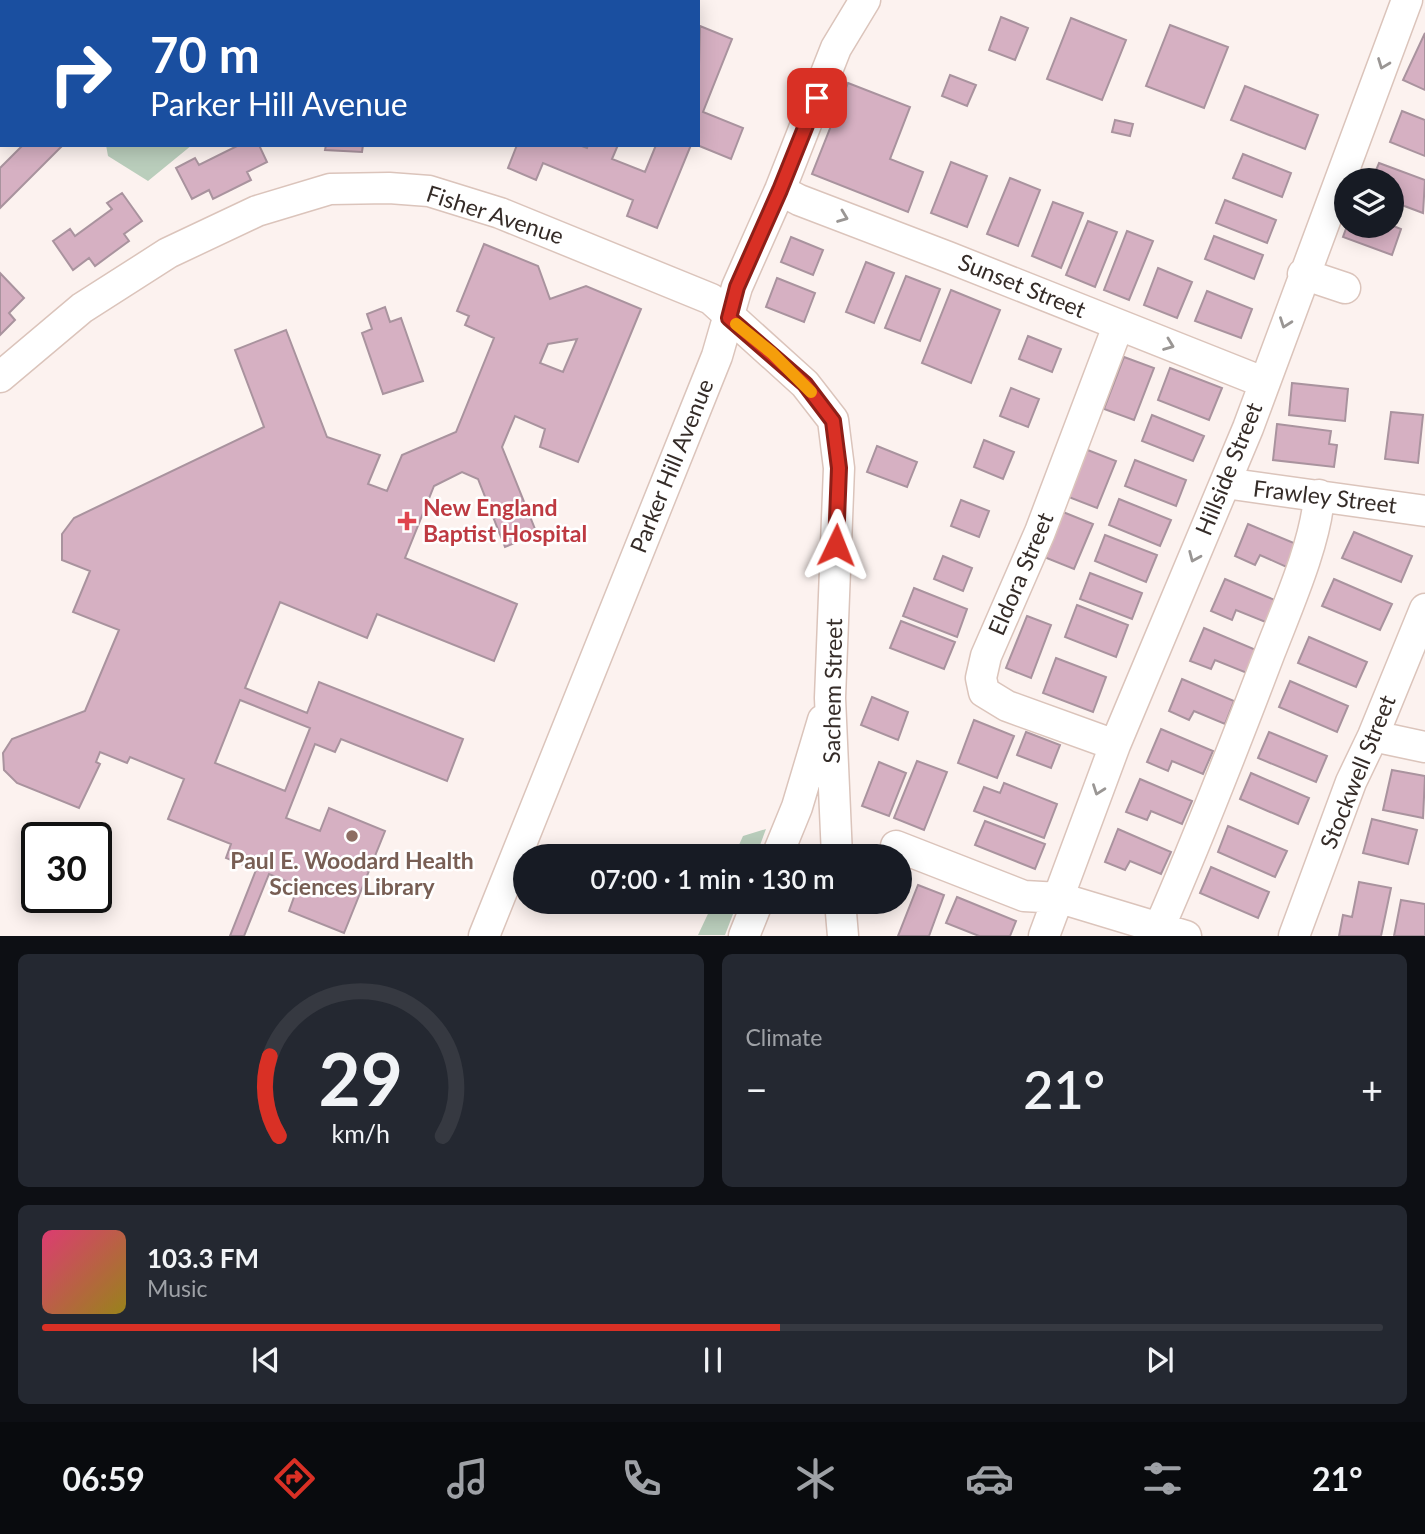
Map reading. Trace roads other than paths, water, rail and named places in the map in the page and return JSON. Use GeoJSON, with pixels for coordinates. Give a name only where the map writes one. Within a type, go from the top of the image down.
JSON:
{"type":"FeatureCollection","features":[{"type":"Feature","properties":{"kind":"street","name":"Parker Hill Avenue"},"geometry":{"type":"LineString","coordinates":[[484,936],[717,356],[737,287],[780,190],[835,52],[865,0]]}},
{"type":"Feature","properties":{"kind":"street","name":"Hillside Street"},"geometry":{"type":"LineString","coordinates":[[1044,936],[1115,745],[1248,428],[1407,0]]}},
{"type":"Feature","properties":{"kind":"street","name":"Fisher Avenue"},"geometry":{"type":"LineString","coordinates":[[0,377],[82,308],[169,253],[257,211],[330,189],[389,188],[429,191],[475,204],[591,248],[711,299],[729,318]]}},
{"type":"Feature","properties":{"kind":"street","name":"Sunset Street"},"geometry":{"type":"LineString","coordinates":[[780,190],[799,200],[1263,382]]}},
{"type":"Feature","properties":{"kind":"street"},"geometry":{"type":"LineString","coordinates":[[1303,274],[1345,288]]}},
{"type":"Feature","properties":{"kind":"street","name":"Sachem Street"},"geometry":{"type":"LineString","coordinates":[[729,318],[805,384],[833,421],[839,468],[830,698],[836,844]]}},
{"type":"Feature","properties":{"kind":"street","name":"Eldora Street"},"geometry":{"type":"LineString","coordinates":[[1115,745],[1007,706],[984,692],[981,678],[986,656],[1040,532],[1118,326]]}},
{"type":"Feature","properties":{"kind":"street","name":"Frawley Street"},"geometry":{"type":"LineString","coordinates":[[1225,483],[1425,510]]}},
{"type":"Feature","properties":{"kind":"street"},"geometry":{"type":"LineString","coordinates":[[912,852],[1024,896],[1060,898],[1173,932],[1210,807],[1280,625],[1318,516],[1319,495]]}},
{"type":"Feature","properties":{"kind":"street","name":"Stockwell Street"},"geometry":{"type":"LineString","coordinates":[[1294,936],[1350,782],[1373,736],[1425,609]]}},
{"type":"Feature","properties":{"kind":"street"},"geometry":{"type":"LineString","coordinates":[[782,844],[797,807],[830,698]]}},
{"type":"Feature","properties":{"kind":"street"},"geometry":{"type":"LineString","coordinates":[[1373,736],[1425,747]]}},
{"type":"Feature","properties":{"kind":"street"},"geometry":{"type":"LineString","coordinates":[[744,936],[753,914]]}},
{"type":"Feature","properties":{"kind":"street"},"geometry":{"type":"LineString","coordinates":[[841,914],[843,936]]}},
{"type":"Feature","properties":{"kind":"place","name":"New England Baptist Hospital"},"geometry":{"type":"Point","coordinates":[407,521]}},
{"type":"Feature","properties":{"kind":"place","name":"Paul E. Woodard Health Sciences Library"},"geometry":{"type":"Point","coordinates":[352,836]}}]}
